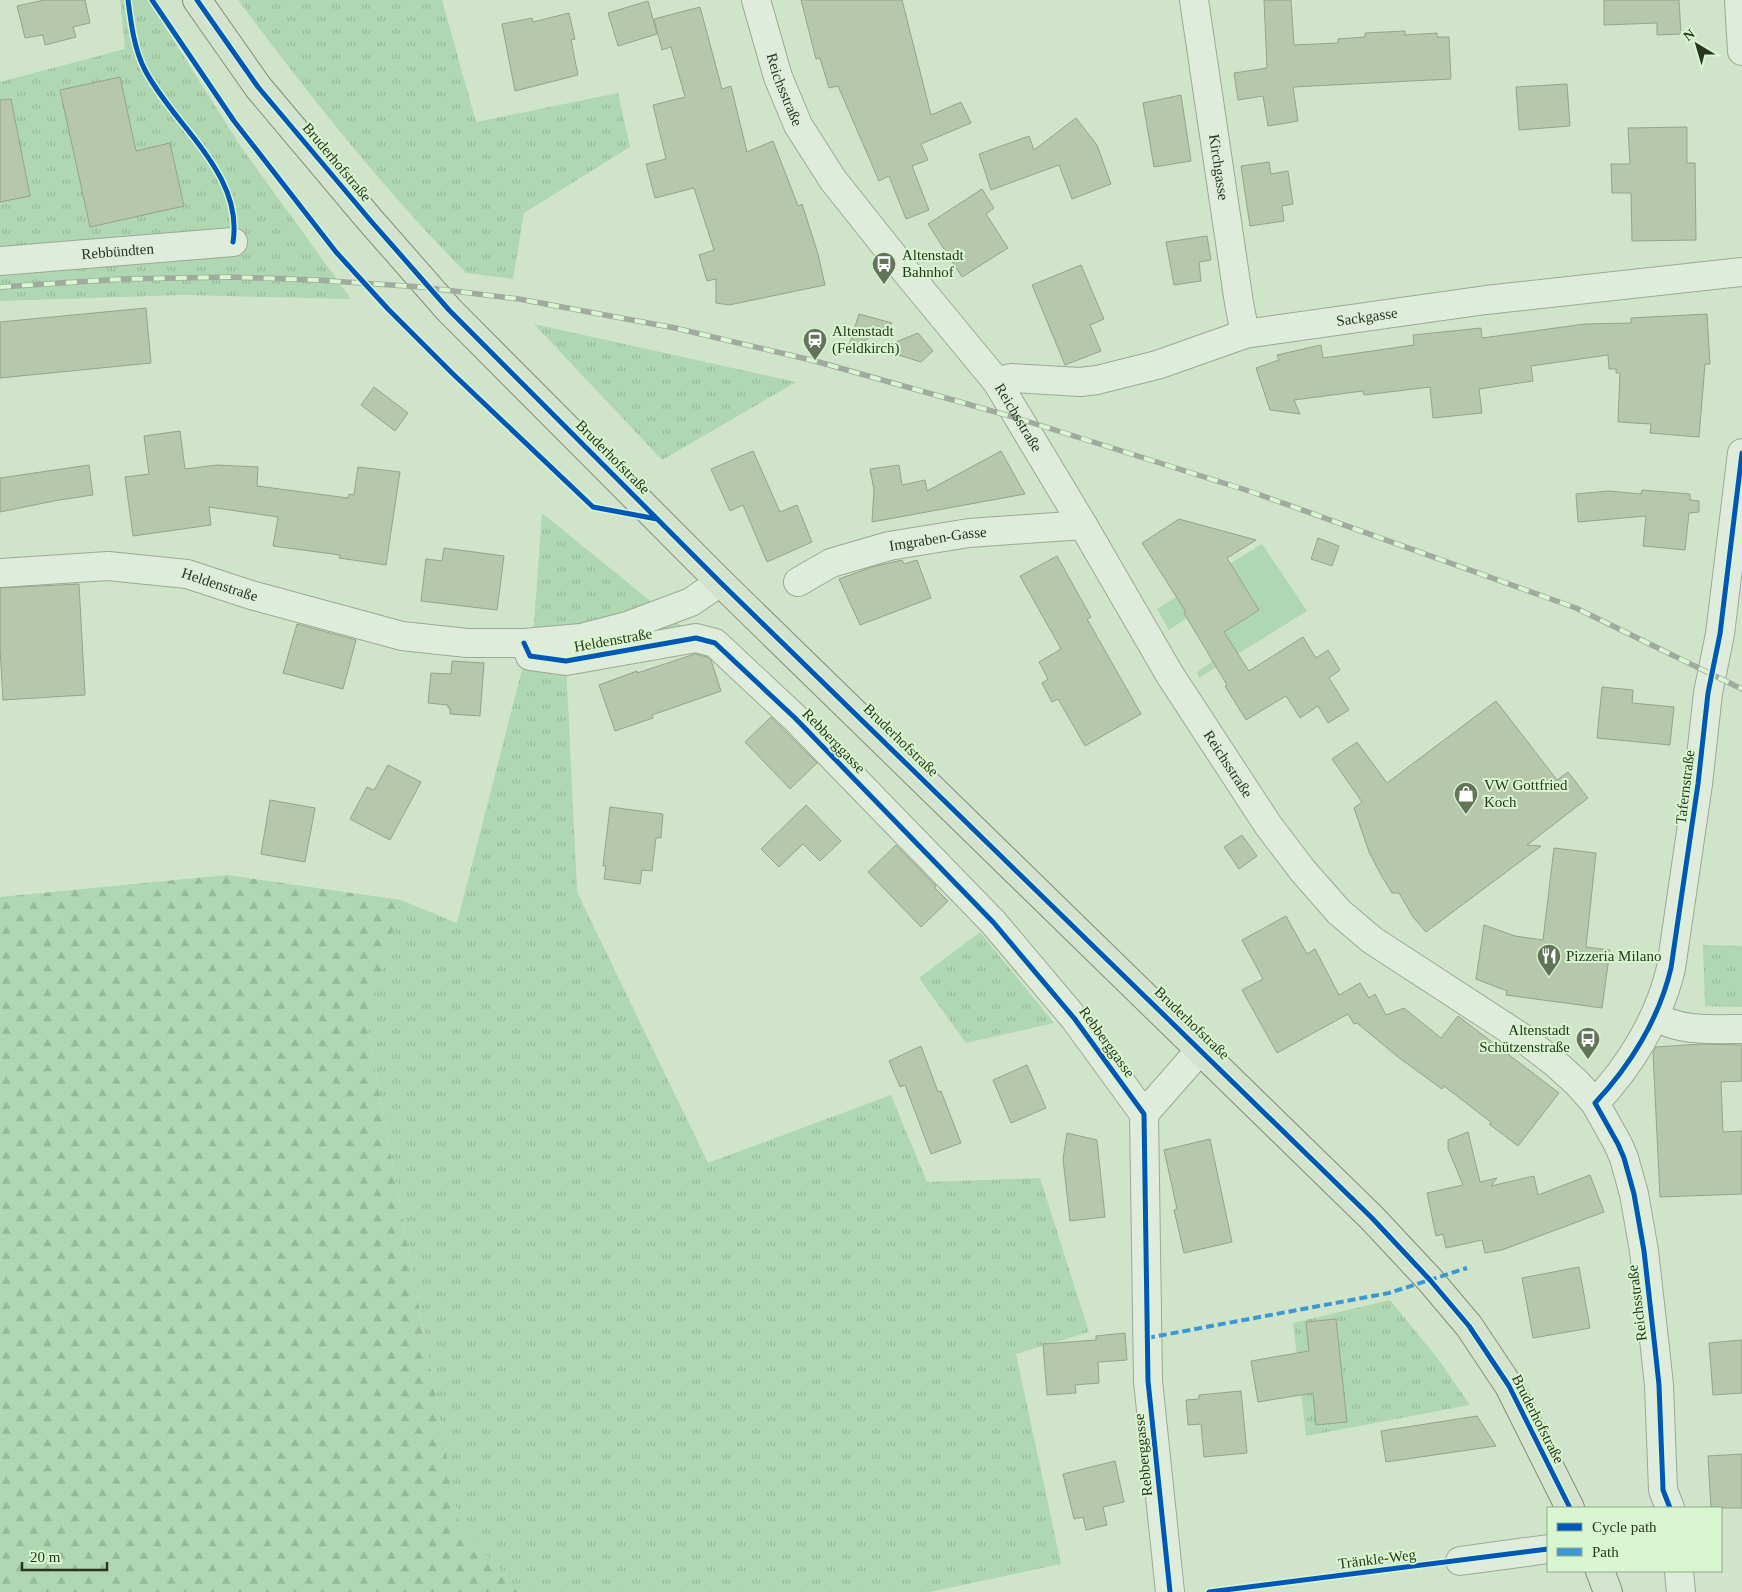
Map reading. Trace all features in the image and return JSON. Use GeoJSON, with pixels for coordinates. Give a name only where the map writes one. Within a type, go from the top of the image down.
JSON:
{"type":"FeatureCollection","features":[{"type":"Feature","properties":{"kind":"main road","name":"Bruderhofstraße"},"geometry":{"type":"LineString","coordinates":[[197,0],[258,86],[370,220],[449,310],[720,582],[1201,1049],[1372,1218],[1469,1326],[1509,1386],[1570,1507]]}},
{"type":"Feature","properties":{"kind":"main road"},"geometry":{"type":"LineString","coordinates":[[1600,1572],[1608,1592]]}},
{"type":"Feature","properties":{"kind":"street","name":"Reichsstraße"},"geometry":{"type":"LineString","coordinates":[[756,0],[778,77],[798,125],[833,180],[997,382],[1170,675],[1268,825],[1303,872],[1339,912],[1372,940],[1524,1039],[1555,1062],[1595,1103],[1612,1132],[1624,1158],[1637,1211],[1644,1251],[1659,1386],[1662,1502]]}},
{"type":"Feature","properties":{"kind":"street","name":"Kirchgasse"},"geometry":{"type":"LineString","coordinates":[[1194,0],[1245,334]]}},
{"type":"Feature","properties":{"kind":"street"},"geometry":{"type":"LineString","coordinates":[[1739,0],[1742,51]]}},
{"type":"Feature","properties":{"kind":"street","name":"Rebbündten"},"geometry":{"type":"LineString","coordinates":[[0,261],[233,242]]}},
{"type":"Feature","properties":{"kind":"street","name":"Sackgasse"},"geometry":{"type":"LineString","coordinates":[[997,382],[1011,378],[1080,382],[1097,380],[1157,365],[1245,334],[1486,300],[1742,272]]}},
{"type":"Feature","properties":{"kind":"street","name":"Tafernstraße"},"geometry":{"type":"LineString","coordinates":[[1595,1103],[1610,1087],[1641,1041],[1655,1016],[1666,990],[1698,784],[1708,693],[1731,637],[1742,454]]}},
{"type":"Feature","properties":{"kind":"street","name":"Imgraben-Gasse"},"geometry":{"type":"LineString","coordinates":[[798,582],[831,564],[889,546],[969,533],[1083,525]]}},
{"type":"Feature","properties":{"kind":"street","name":"Heldenstraße"},"geometry":{"type":"LineString","coordinates":[[0,573],[108,566],[187,574],[402,636],[467,643],[524,643],[581,638],[627,626],[691,602],[720,582]]}},
{"type":"Feature","properties":{"kind":"street","name":"Heldenstraße"},"geometry":{"type":"LineString","coordinates":[[524,643],[530,656],[566,661],[696,638],[714,643]]}},
{"type":"Feature","properties":{"kind":"street","name":"Rebberggasse"},"geometry":{"type":"LineString","coordinates":[[714,643],[795,718],[993,922],[1074,1018],[1144,1114],[1148,1381],[1170,1592]]}},
{"type":"Feature","properties":{"kind":"street"},"geometry":{"type":"LineString","coordinates":[[1655,1016],[1665,1023],[1701,1029],[1742,1029]]}},
{"type":"Feature","properties":{"kind":"street"},"geometry":{"type":"LineString","coordinates":[[1144,1114],[1201,1049]]}},
{"type":"Feature","properties":{"kind":"street"},"geometry":{"type":"LineString","coordinates":[[1460,1560],[1547,1549]]}},
{"type":"Feature","properties":{"kind":"street"},"geometry":{"type":"LineString","coordinates":[[1679,1572],[1681,1592]]}},
{"type":"Feature","properties":{"kind":"green space"},"geometry":{"type":"Polygon","coordinates":[[[120,0],[148,0],[241,147],[351,299],[183,295],[0,301],[0,82],[125,49],[120,0]]]}},
{"type":"Feature","properties":{"kind":"green space"},"geometry":{"type":"Polygon","coordinates":[[[238,0],[442,0],[476,122],[618,93],[630,147],[524,213],[513,279],[466,273],[376,175],[292,71],[238,0]]]}},
{"type":"Feature","properties":{"kind":"green space"},"geometry":{"type":"Polygon","coordinates":[[[534,324],[796,382],[662,460],[534,324]]]}},
{"type":"Feature","properties":{"kind":"green space"},"geometry":{"type":"Polygon","coordinates":[[[542,513],[696,638],[566,662],[577,892],[708,1163],[891,1095],[927,1182],[1040,1178],[1089,1332],[1016,1354],[1061,1564],[930,1592],[521,1592],[460,1528],[367,1024],[401,900],[457,923],[534,623],[542,513]]]}},
{"type":"Feature","properties":{"kind":"green space"},"geometry":{"type":"Polygon","coordinates":[[[1262,544],[1307,611],[1199,678],[1197,672],[1213,661],[1224,632],[1259,610],[1239,579],[1184,613],[1187,618],[1169,630],[1157,609],[1262,544]]]}},
{"type":"Feature","properties":{"kind":"green space"},"geometry":{"type":"Polygon","coordinates":[[[227,875],[401,900],[367,1025],[460,1528],[521,1592],[0,1592],[0,897],[227,875]]]}},
{"type":"Feature","properties":{"kind":"green space"},"geometry":{"type":"Polygon","coordinates":[[[980,932],[1054,1023],[966,1043],[919,978],[980,932]]]}},
{"type":"Feature","properties":{"kind":"green space"},"geometry":{"type":"Polygon","coordinates":[[[1703,945],[1742,946],[1742,1007],[1705,1006],[1703,945]]]}},
{"type":"Feature","properties":{"kind":"green space"},"geometry":{"type":"Polygon","coordinates":[[[1390,1300],[1438,1359],[1470,1405],[1306,1436],[1293,1323],[1390,1300]]]}},
{"type":"Feature","properties":{"kind":"building"},"geometry":{"type":"Polygon","coordinates":[[[44,0],[85,0],[90,23],[73,27],[76,37],[45,45],[43,35],[25,38],[17,6],[44,0]]]}},
{"type":"Feature","properties":{"kind":"building"},"geometry":{"type":"Polygon","coordinates":[[[801,0],[902,0],[931,115],[961,102],[971,123],[921,144],[928,160],[912,166],[929,210],[906,219],[889,176],[879,181],[838,86],[829,88],[820,58],[816,59],[801,0]]]}},
{"type":"Feature","properties":{"kind":"building"},"geometry":{"type":"Polygon","coordinates":[[[1264,0],[1291,0],[1294,45],[1338,43],[1338,39],[1365,37],[1365,33],[1405,31],[1405,35],[1437,33],[1437,37],[1449,37],[1451,79],[1293,87],[1298,121],[1268,126],[1263,96],[1238,100],[1234,73],[1267,68],[1264,0]]]}},
{"type":"Feature","properties":{"kind":"building"},"geometry":{"type":"Polygon","coordinates":[[[1604,0],[1679,0],[1681,34],[1657,35],[1657,23],[1604,25],[1604,0]]]}},
{"type":"Feature","properties":{"kind":"building"},"geometry":{"type":"Polygon","coordinates":[[[648,1],[657,34],[618,46],[608,13],[648,1]]]}},
{"type":"Feature","properties":{"kind":"building"},"geometry":{"type":"Polygon","coordinates":[[[700,7],[722,89],[731,86],[747,152],[773,141],[798,206],[802,204],[818,254],[825,285],[729,305],[716,303],[716,279],[707,281],[699,255],[714,250],[694,188],[655,198],[646,164],[666,159],[653,105],[685,97],[671,47],[662,50],[654,19],[700,7]]]}},
{"type":"Feature","properties":{"kind":"building"},"geometry":{"type":"Polygon","coordinates":[[[569,13],[575,39],[571,40],[578,75],[515,91],[502,24],[532,18],[533,22],[569,13]]]}},
{"type":"Feature","properties":{"kind":"building"},"geometry":{"type":"Polygon","coordinates":[[[120,77],[136,151],[170,143],[184,206],[90,227],[60,90],[120,77]]]}},
{"type":"Feature","properties":{"kind":"building"},"geometry":{"type":"Polygon","coordinates":[[[1567,84],[1570,126],[1519,130],[1516,87],[1567,84]]]}},
{"type":"Feature","properties":{"kind":"building"},"geometry":{"type":"Polygon","coordinates":[[[1181,95],[1191,161],[1154,167],[1143,103],[1181,95]]]}},
{"type":"Feature","properties":{"kind":"building"},"geometry":{"type":"Polygon","coordinates":[[[11,99],[30,196],[0,202],[0,100],[11,99]]]}},
{"type":"Feature","properties":{"kind":"building"},"geometry":{"type":"Polygon","coordinates":[[[1076,118],[1097,145],[1111,184],[1072,199],[1059,165],[991,190],[979,154],[1029,136],[1034,150],[1076,118]]]}},
{"type":"Feature","properties":{"kind":"building"},"geometry":{"type":"Polygon","coordinates":[[[1687,127],[1687,163],[1695,163],[1696,240],[1632,241],[1631,193],[1612,193],[1611,164],[1630,164],[1628,128],[1687,127]]]}},
{"type":"Feature","properties":{"kind":"building"},"geometry":{"type":"Polygon","coordinates":[[[1269,162],[1271,174],[1288,171],[1293,204],[1282,206],[1284,221],[1250,226],[1241,166],[1269,162]]]}},
{"type":"Feature","properties":{"kind":"building"},"geometry":{"type":"Polygon","coordinates":[[[982,189],[994,208],[986,214],[1008,248],[962,277],[928,224],[982,189]]]}},
{"type":"Feature","properties":{"kind":"building"},"geometry":{"type":"Polygon","coordinates":[[[1207,236],[1211,260],[1199,262],[1201,281],[1174,285],[1166,242],[1207,236]]]}},
{"type":"Feature","properties":{"kind":"building"},"geometry":{"type":"Polygon","coordinates":[[[1081,265],[1104,319],[1090,325],[1101,351],[1065,365],[1032,285],[1081,265]]]}},
{"type":"Feature","properties":{"kind":"building"},"geometry":{"type":"Polygon","coordinates":[[[146,308],[151,363],[0,378],[0,322],[146,308]]]}},
{"type":"Feature","properties":{"kind":"building"},"geometry":{"type":"Polygon","coordinates":[[[859,314],[892,323],[847,352],[859,314]]]}},
{"type":"Feature","properties":{"kind":"building"},"geometry":{"type":"Polygon","coordinates":[[[1707,314],[1710,364],[1705,364],[1699,437],[1650,433],[1651,424],[1618,422],[1620,373],[1616,373],[1616,369],[1609,369],[1608,355],[1531,366],[1533,381],[1479,389],[1482,413],[1433,418],[1430,387],[1364,395],[1363,391],[1294,400],[1300,414],[1270,410],[1256,368],[1279,360],[1277,355],[1321,345],[1323,358],[1414,345],[1413,335],[1481,328],[1482,338],[1585,324],[1631,323],[1631,318],[1707,314]]]}},
{"type":"Feature","properties":{"kind":"building"},"geometry":{"type":"Polygon","coordinates":[[[918,333],[933,351],[921,362],[879,349],[918,333]]]}},
{"type":"Feature","properties":{"kind":"building"},"geometry":{"type":"Polygon","coordinates":[[[374,387],[408,413],[395,431],[361,405],[374,387]]]}},
{"type":"Feature","properties":{"kind":"building"},"geometry":{"type":"Polygon","coordinates":[[[180,431],[185,469],[217,465],[258,467],[257,486],[348,498],[349,494],[354,495],[358,467],[400,472],[386,565],[339,558],[340,555],[273,546],[278,517],[209,507],[211,525],[133,536],[125,477],[149,474],[144,436],[180,431]]]}},
{"type":"Feature","properties":{"kind":"building"},"geometry":{"type":"Polygon","coordinates":[[[753,451],[780,512],[797,505],[812,542],[767,562],[743,505],[730,511],[711,469],[753,451]]]}},
{"type":"Feature","properties":{"kind":"building"},"geometry":{"type":"Polygon","coordinates":[[[1001,451],[1025,494],[872,522],[874,490],[870,469],[899,465],[902,485],[925,480],[927,491],[1001,451]]]}},
{"type":"Feature","properties":{"kind":"building"},"geometry":{"type":"Polygon","coordinates":[[[89,465],[93,495],[0,512],[0,478],[89,465]]]}},
{"type":"Feature","properties":{"kind":"building"},"geometry":{"type":"Polygon","coordinates":[[[1642,490],[1690,494],[1690,500],[1699,501],[1699,512],[1689,513],[1685,550],[1643,546],[1646,516],[1578,522],[1576,494],[1609,491],[1641,494],[1642,490]]]}},
{"type":"Feature","properties":{"kind":"building"},"geometry":{"type":"Polygon","coordinates":[[[1179,519],[1256,540],[1227,558],[1259,610],[1224,632],[1249,671],[1303,637],[1316,658],[1328,650],[1340,670],[1329,678],[1349,710],[1328,723],[1318,706],[1300,718],[1286,696],[1246,720],[1184,613],[1186,612],[1142,543],[1179,519]]]}},
{"type":"Feature","properties":{"kind":"building"},"geometry":{"type":"Polygon","coordinates":[[[1318,538],[1339,546],[1332,566],[1311,559],[1318,538]]]}},
{"type":"Feature","properties":{"kind":"building"},"geometry":{"type":"Polygon","coordinates":[[[444,548],[504,556],[497,610],[421,601],[426,559],[442,561],[444,548]]]}},
{"type":"Feature","properties":{"kind":"building"},"geometry":{"type":"Polygon","coordinates":[[[1057,556],[1091,617],[1087,619],[1141,714],[1085,746],[1058,699],[1052,702],[1042,683],[1048,679],[1039,662],[1061,649],[1020,576],[1057,556]]]}},
{"type":"Feature","properties":{"kind":"building"},"geometry":{"type":"Polygon","coordinates":[[[902,560],[904,564],[917,560],[931,598],[860,625],[839,579],[872,567],[902,560]]]}},
{"type":"Feature","properties":{"kind":"building"},"geometry":{"type":"Polygon","coordinates":[[[79,584],[85,695],[3,700],[0,647],[0,588],[79,584]]]}},
{"type":"Feature","properties":{"kind":"building"},"geometry":{"type":"Polygon","coordinates":[[[297,624],[356,640],[343,689],[283,673],[297,624]]]}},
{"type":"Feature","properties":{"kind":"building"},"geometry":{"type":"Polygon","coordinates":[[[695,654],[711,660],[721,691],[652,715],[653,718],[615,731],[599,685],[637,671],[637,673],[695,654]]]}},
{"type":"Feature","properties":{"kind":"building"},"geometry":{"type":"Polygon","coordinates":[[[452,661],[484,663],[480,716],[450,714],[448,705],[428,703],[431,673],[451,674],[452,661]]]}},
{"type":"Feature","properties":{"kind":"building"},"geometry":{"type":"Polygon","coordinates":[[[1602,687],[1633,690],[1632,703],[1674,707],[1670,745],[1597,738],[1602,687]]]}},
{"type":"Feature","properties":{"kind":"building"},"geometry":{"type":"Polygon","coordinates":[[[1496,701],[1557,780],[1568,772],[1588,798],[1527,845],[1541,846],[1426,932],[1413,917],[1399,893],[1392,893],[1381,875],[1369,852],[1354,808],[1362,802],[1332,759],[1357,742],[1387,783],[1496,701]]]}},
{"type":"Feature","properties":{"kind":"building"},"geometry":{"type":"Polygon","coordinates":[[[771,717],[817,763],[790,789],[745,742],[771,717]]]}},
{"type":"Feature","properties":{"kind":"building"},"geometry":{"type":"Polygon","coordinates":[[[388,765],[421,782],[390,840],[350,819],[367,787],[374,790],[388,765]]]}},
{"type":"Feature","properties":{"kind":"building"},"geometry":{"type":"Polygon","coordinates":[[[270,800],[315,808],[305,862],[261,854],[270,800]]]}},
{"type":"Feature","properties":{"kind":"building"},"geometry":{"type":"Polygon","coordinates":[[[806,805],[841,841],[820,861],[803,844],[779,867],[761,849],[806,805]]]}},
{"type":"Feature","properties":{"kind":"building"},"geometry":{"type":"Polygon","coordinates":[[[610,807],[663,814],[661,838],[656,838],[652,871],[642,870],[640,884],[604,879],[606,866],[603,866],[610,807]]]}},
{"type":"Feature","properties":{"kind":"building"},"geometry":{"type":"Polygon","coordinates":[[[1242,835],[1257,856],[1239,869],[1224,847],[1242,835]]]}},
{"type":"Feature","properties":{"kind":"building"},"geometry":{"type":"Polygon","coordinates":[[[896,845],[948,901],[921,927],[868,872],[896,845]]]}},
{"type":"Feature","properties":{"kind":"building"},"geometry":{"type":"Polygon","coordinates":[[[1554,848],[1596,853],[1586,947],[1610,950],[1602,1008],[1506,995],[1507,991],[1476,979],[1484,925],[1515,936],[1543,940],[1554,848]]]}},
{"type":"Feature","properties":{"kind":"building"},"geometry":{"type":"Polygon","coordinates":[[[1286,916],[1307,954],[1315,949],[1339,995],[1360,983],[1369,998],[1375,994],[1386,1015],[1404,1008],[1441,1038],[1458,1016],[1559,1093],[1518,1146],[1444,1086],[1442,1089],[1398,1057],[1357,1023],[1354,1024],[1348,1014],[1277,1053],[1242,990],[1263,979],[1242,940],[1286,916]]]}},
{"type":"Feature","properties":{"kind":"building"},"geometry":{"type":"Polygon","coordinates":[[[1701,1044],[1742,1045],[1742,1081],[1721,1082],[1723,1132],[1742,1131],[1742,1194],[1660,1197],[1653,1052],[1656,1047],[1701,1044]]]}},
{"type":"Feature","properties":{"kind":"building"},"geometry":{"type":"Polygon","coordinates":[[[921,1046],[938,1092],[941,1091],[961,1143],[931,1154],[905,1085],[900,1087],[889,1061],[921,1046]]]}},
{"type":"Feature","properties":{"kind":"building"},"geometry":{"type":"Polygon","coordinates":[[[1027,1065],[1046,1108],[1011,1123],[993,1080],[1027,1065]]]}},
{"type":"Feature","properties":{"kind":"building"},"geometry":{"type":"Polygon","coordinates":[[[1468,1132],[1480,1182],[1497,1178],[1491,1186],[1534,1176],[1538,1195],[1590,1175],[1604,1212],[1502,1250],[1485,1253],[1482,1240],[1446,1248],[1443,1234],[1436,1236],[1427,1193],[1463,1185],[1448,1149],[1448,1140],[1468,1132]]]}},
{"type":"Feature","properties":{"kind":"building"},"geometry":{"type":"Polygon","coordinates":[[[1067,1133],[1097,1140],[1105,1217],[1070,1221],[1063,1159],[1067,1133]]]}},
{"type":"Feature","properties":{"kind":"building"},"geometry":{"type":"Polygon","coordinates":[[[1210,1139],[1232,1242],[1184,1253],[1174,1210],[1177,1209],[1164,1150],[1210,1139]]]}},
{"type":"Feature","properties":{"kind":"building"},"geometry":{"type":"Polygon","coordinates":[[[1579,1267],[1590,1328],[1533,1338],[1522,1278],[1579,1267]]]}},
{"type":"Feature","properties":{"kind":"building"},"geometry":{"type":"Polygon","coordinates":[[[1336,1319],[1347,1422],[1316,1425],[1313,1393],[1258,1402],[1251,1361],[1309,1351],[1306,1322],[1336,1319]]]}},
{"type":"Feature","properties":{"kind":"building"},"geometry":{"type":"Polygon","coordinates":[[[1125,1333],[1127,1360],[1098,1362],[1099,1383],[1075,1385],[1076,1393],[1047,1395],[1043,1344],[1096,1340],[1096,1336],[1125,1333]]]}},
{"type":"Feature","properties":{"kind":"building"},"geometry":{"type":"Polygon","coordinates":[[[1742,1340],[1742,1393],[1713,1395],[1709,1343],[1742,1340]]]}},
{"type":"Feature","properties":{"kind":"building"},"geometry":{"type":"Polygon","coordinates":[[[1241,1391],[1247,1453],[1204,1457],[1201,1424],[1188,1425],[1186,1400],[1199,1399],[1199,1395],[1241,1391]]]}},
{"type":"Feature","properties":{"kind":"building"},"geometry":{"type":"Polygon","coordinates":[[[1477,1416],[1496,1446],[1386,1462],[1381,1431],[1477,1416]]]}},
{"type":"Feature","properties":{"kind":"building"},"geometry":{"type":"Polygon","coordinates":[[[1742,1454],[1742,1508],[1711,1507],[1708,1456],[1742,1454]]]}},
{"type":"Feature","properties":{"kind":"building"},"geometry":{"type":"Polygon","coordinates":[[[1115,1461],[1124,1502],[1103,1507],[1107,1525],[1086,1530],[1083,1517],[1074,1519],[1063,1474],[1115,1461]]]}},
{"type":"Feature","properties":{"kind":"railway"},"geometry":{"type":"LineString","coordinates":[[0,287],[123,279],[230,277],[316,280],[421,287],[519,299],[675,328],[815,361],[1020,419],[1252,492],[1576,608],[1742,689]]}},
{"type":"Feature","properties":{"kind":"marked path"},"geometry":{"type":"LineString","coordinates":[[1147,1338],[1389,1293],[1467,1268]]}},
{"type":"Feature","properties":{"kind":"cycle path"},"geometry":{"type":"LineString","coordinates":[[128,0],[136,45],[145,70],[158,91],[218,172],[228,194],[234,217],[233,242]]}},
{"type":"Feature","properties":{"kind":"cycle path"},"geometry":{"type":"LineString","coordinates":[[152,0],[234,121],[336,252],[388,309],[452,373],[593,507],[657,519]]}},
{"type":"Feature","properties":{"kind":"cycle path"},"geometry":{"type":"LineString","coordinates":[[197,0],[258,87],[449,310],[720,582],[1372,1218],[1430,1280],[1469,1326],[1509,1386],[1570,1507]]}},
{"type":"Feature","properties":{"kind":"cycle path"},"geometry":{"type":"LineString","coordinates":[[1670,1507],[1663,1490],[1659,1385],[1644,1251],[1634,1194],[1624,1158],[1595,1103],[1608,1089],[1642,1041],[1659,1005],[1671,968],[1698,784],[1708,693],[1720,634],[1742,453]]}},
{"type":"Feature","properties":{"kind":"cycle path"},"geometry":{"type":"LineString","coordinates":[[524,643],[530,656],[566,661],[696,638],[715,643],[795,718],[993,922],[1074,1018],[1144,1114],[1148,1381],[1170,1592]]}},
{"type":"Feature","properties":{"kind":"cycle path","name":"Tränkle-Weg"},"geometry":{"type":"LineString","coordinates":[[1209,1592],[1547,1549]]}},
{"type":"Feature","properties":{"kind":"place","name":"Altenstadt Bahnhof"},"geometry":{"type":"Point","coordinates":[884,285]}},
{"type":"Feature","properties":{"kind":"place","name":"Altenstadt (Feldkirch)"},"geometry":{"type":"Point","coordinates":[815,361]}},
{"type":"Feature","properties":{"kind":"place","name":"VW Gottfried Koch"},"geometry":{"type":"Point","coordinates":[1466,815]}},
{"type":"Feature","properties":{"kind":"place","name":"Pizzeria Milano"},"geometry":{"type":"Point","coordinates":[1549,977]}},
{"type":"Feature","properties":{"kind":"place","name":"Altenstadt Schützenstraße"},"geometry":{"type":"Point","coordinates":[1588,1060]}}]}
